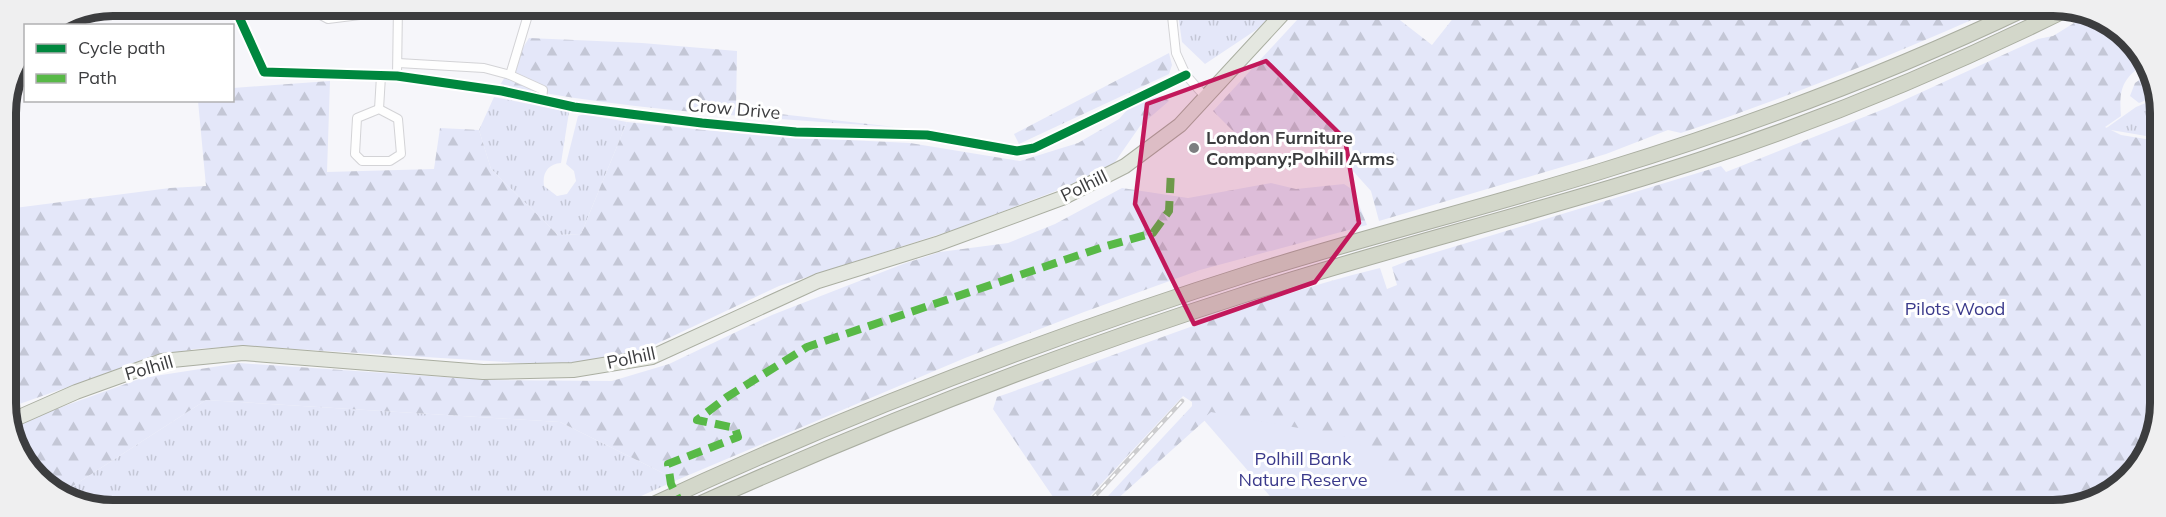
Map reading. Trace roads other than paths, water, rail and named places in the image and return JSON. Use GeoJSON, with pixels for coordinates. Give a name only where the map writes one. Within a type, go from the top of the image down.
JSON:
{"type":"FeatureCollection","features":[{"type":"Feature","properties":{"kind":"highway"},"geometry":{"type":"LineString","coordinates":[[664,500],[811,435],[1059,338],[1269,267],[1592,174],[1730,130],[1896,66],[2008,16]]}},
{"type":"Feature","properties":{"kind":"highway"},"geometry":{"type":"LineString","coordinates":[[710,500],[897,420],[1126,334],[1326,269],[1618,186],[1786,130],[1918,77],[2051,16]]}},
{"type":"Feature","properties":{"kind":"main road","name":"Polhill"},"geometry":{"type":"LineString","coordinates":[[17,418],[76,392],[162,361],[243,353],[483,372],[573,370],[652,357],[818,280],[937,244],[1083,188],[1146,153],[1207,99],[1282,16]]}},
{"type":"Feature","properties":{"kind":"street","name":"Crow Drive"},"geometry":{"type":"LineString","coordinates":[[239,16],[264,72],[397,76],[502,91],[574,107],[702,123],[796,132],[927,135],[1017,151],[1034,148],[1186,75]]}},
{"type":"Feature","properties":{"kind":"street"},"geometry":{"type":"LineString","coordinates":[[322,16],[328,19],[347,16]]}},
{"type":"Feature","properties":{"kind":"street"},"geometry":{"type":"LineString","coordinates":[[397,76],[398,16]]}},
{"type":"Feature","properties":{"kind":"street"},"geometry":{"type":"LineString","coordinates":[[510,75],[528,16]]}},
{"type":"Feature","properties":{"kind":"street"},"geometry":{"type":"LineString","coordinates":[[1172,16],[1176,53],[1186,75],[1207,99]]}},
{"type":"Feature","properties":{"kind":"street"},"geometry":{"type":"LineString","coordinates":[[398,63],[484,69],[510,75],[543,90],[542,100]]}},
{"type":"Feature","properties":{"kind":"street"},"geometry":{"type":"LineString","coordinates":[[379,109],[381,76]]}},
{"type":"Feature","properties":{"kind":"street"},"geometry":{"type":"LineString","coordinates":[[379,109],[398,119],[401,154],[390,161],[362,161],[355,154],[357,118],[379,109]]}},
{"type":"Feature","properties":{"kind":"railway"},"geometry":{"type":"LineString","coordinates":[[1091,500],[1182,401]]}},
{"type":"Feature","properties":{"kind":"place","name":"London Furniture Company;Polhill Arms"},"geometry":{"type":"Point","coordinates":[1194,148]}},
{"type":"Feature","properties":{"kind":"park label","name":"Pilots Wood"},"geometry":{"type":"Point","coordinates":[1955,309]}},
{"type":"Feature","properties":{"kind":"park label","name":"Polhill Bank Nature Reserve"},"geometry":{"type":"Point","coordinates":[1303,469]}}]}
